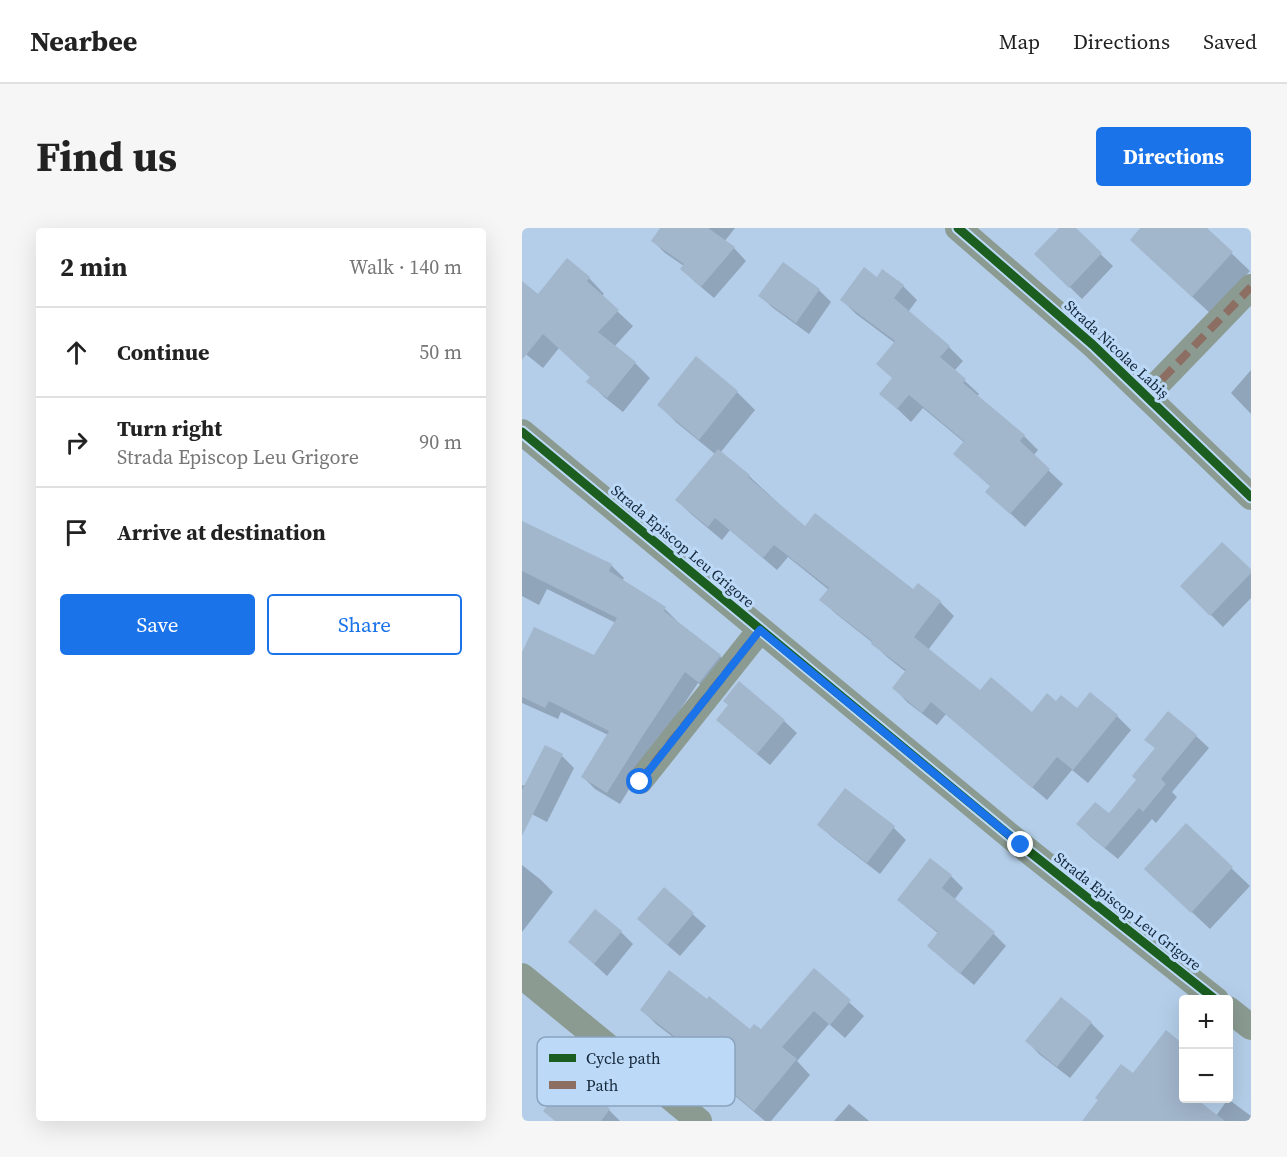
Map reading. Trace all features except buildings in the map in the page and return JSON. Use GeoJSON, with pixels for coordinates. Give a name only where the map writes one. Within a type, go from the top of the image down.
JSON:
{"type":"FeatureCollection","features":[{"type":"Feature","properties":{"kind":"street","name":"Strada Nicolae Labiș"},"geometry":{"type":"LineString","coordinates":[[958,228],[1093,345],[1251,497]]}},
{"type":"Feature","properties":{"kind":"street"},"geometry":{"type":"LineString","coordinates":[[1146,396],[1251,287]]}},
{"type":"Feature","properties":{"kind":"street","name":"Strada Episcop Leu Grigore"},"geometry":{"type":"LineString","coordinates":[[522,432],[1021,845],[1211,995]]}},
{"type":"Feature","properties":{"kind":"street"},"geometry":{"type":"LineString","coordinates":[[640,782],[760,630]]}},
{"type":"Feature","properties":{"kind":"street"},"geometry":{"type":"LineString","coordinates":[[522,976],[596,1037]]}},
{"type":"Feature","properties":{"kind":"street"},"geometry":{"type":"LineString","coordinates":[[1233,1013],[1251,1027]]}},
{"type":"Feature","properties":{"kind":"street"},"geometry":{"type":"LineString","coordinates":[[681,1106],[699,1121]]}},
{"type":"Feature","properties":{"kind":"marked path"},"geometry":{"type":"LineString","coordinates":[[1146,396],[1251,287]]}},
{"type":"Feature","properties":{"kind":"marked path"},"geometry":{"type":"LineString","coordinates":[[640,781],[760,630]]}},
{"type":"Feature","properties":{"kind":"cycle path"},"geometry":{"type":"LineString","coordinates":[[958,228],[1093,345],[1251,497]]}},
{"type":"Feature","properties":{"kind":"cycle path"},"geometry":{"type":"LineString","coordinates":[[522,432],[1021,845],[1210,995]]}},
{"type":"Feature","properties":{"kind":"route"},"geometry":{"type":"LineString","coordinates":[[640,782],[760,630],[1021,845]]}}]}
